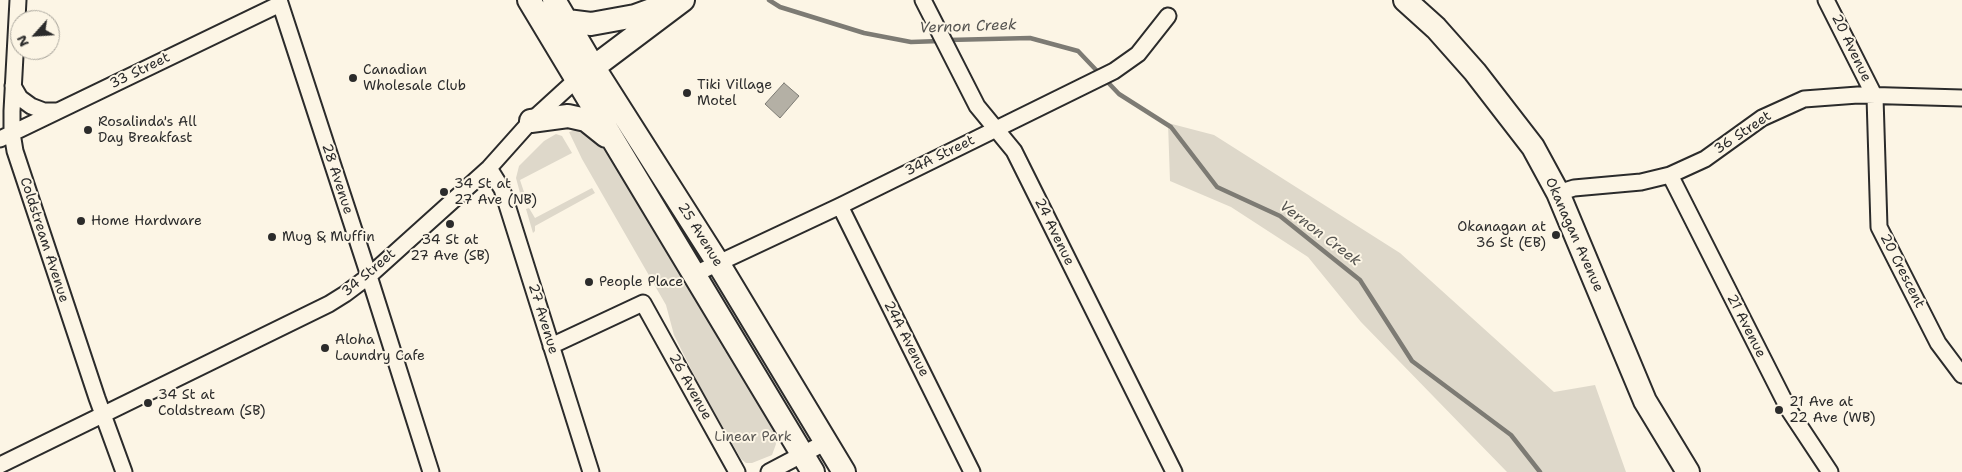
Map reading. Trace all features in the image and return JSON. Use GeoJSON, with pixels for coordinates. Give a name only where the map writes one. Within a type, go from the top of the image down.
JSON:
{"type":"FeatureCollection","features":[{"type":"Feature","properties":{"kind":"main road","name":"25 Avenue"},"geometry":{"type":"LineString","coordinates":[[529,0],[586,73],[718,263],[844,472]]}},
{"type":"Feature","properties":{"kind":"main road","name":"25 Avenue"},"geometry":{"type":"LineString","coordinates":[[554,0],[567,21],[615,143],[808,463]]}},
{"type":"Feature","properties":{"kind":"main road"},"geometry":{"type":"LineString","coordinates":[[567,21],[591,24],[635,16],[678,0]]}},
{"type":"Feature","properties":{"kind":"main road","name":"34 Street"},"geometry":{"type":"LineString","coordinates":[[586,73],[683,0]]}},
{"type":"Feature","properties":{"kind":"main road","name":"Okanagan Avenue"},"geometry":{"type":"LineString","coordinates":[[1405,0],[1436,28],[1476,72],[1533,147],[1558,193],[1645,400],[1688,472]]}},
{"type":"Feature","properties":{"kind":"main road"},"geometry":{"type":"LineString","coordinates":[[531,121],[568,116],[586,120],[615,143]]}},
{"type":"Feature","properties":{"kind":"street","name":"Coldstream Avenue"},"geometry":{"type":"LineString","coordinates":[[18,0],[13,86],[6,136],[17,159],[103,416],[124,472]]}},
{"type":"Feature","properties":{"kind":"street","name":"24 Avenue"},"geometry":{"type":"LineString","coordinates":[[924,0],[977,106],[997,128],[1014,152],[1174,472]]}},
{"type":"Feature","properties":{"kind":"street","name":"20 Avenue"},"geometry":{"type":"LineString","coordinates":[[1826,0],[1875,97]]}},
{"type":"Feature","properties":{"kind":"street","name":"33 Street"},"geometry":{"type":"LineString","coordinates":[[6,136],[279,2]]}},
{"type":"Feature","properties":{"kind":"street","name":"28 Avenue"},"geometry":{"type":"LineString","coordinates":[[279,2],[431,472]]}},
{"type":"Feature","properties":{"kind":"street","name":"34A Street"},"geometry":{"type":"LineString","coordinates":[[695,274],[840,206],[1114,72],[1138,54],[1168,16]]}},
{"type":"Feature","properties":{"kind":"street","name":"34 Street"},"geometry":{"type":"LineString","coordinates":[[0,465],[329,304],[369,276],[489,168],[531,121],[586,73]]}},
{"type":"Feature","properties":{"kind":"street"},"geometry":{"type":"LineString","coordinates":[[13,86],[20,98],[31,106],[44,112],[59,110]]}},
{"type":"Feature","properties":{"kind":"street","name":"36 Street"},"geometry":{"type":"LineString","coordinates":[[1558,193],[1574,188],[1642,182],[1670,176],[1705,159],[1762,118],[1804,99],[1858,95],[1875,97],[1962,98]]}},
{"type":"Feature","properties":{"kind":"street","name":"20 Crescent"},"geometry":{"type":"LineString","coordinates":[[1875,97],[1879,227],[1938,343],[1962,374]]}},
{"type":"Feature","properties":{"kind":"street","name":"27 Avenue"},"geometry":{"type":"LineString","coordinates":[[489,168],[502,189],[591,472]]}},
{"type":"Feature","properties":{"kind":"street","name":"21 Avenue"},"geometry":{"type":"LineString","coordinates":[[1670,176],[1789,410],[1830,472]]}},
{"type":"Feature","properties":{"kind":"street","name":"24A Avenue"},"geometry":{"type":"LineString","coordinates":[[840,206],[972,472]]}},
{"type":"Feature","properties":{"kind":"street","name":"26 Avenue"},"geometry":{"type":"LineString","coordinates":[[551,346],[643,303],[737,472]]}},
{"type":"Feature","properties":{"kind":"street"},"geometry":{"type":"LineString","coordinates":[[769,472],[808,463],[826,442]]}},
{"type":"Feature","properties":{"kind":"green space"},"geometry":{"type":"Polygon","coordinates":[[[1168,123],[1214,135],[1400,253],[1554,392],[1595,385],[1626,472],[1507,472],[1361,322],[1308,257],[1231,207],[1170,181],[1168,123]]]}},
{"type":"Feature","properties":{"kind":"green space","name":"Linear Park"},"geometry":{"type":"Polygon","coordinates":[[[579,129],[598,140],[606,151],[774,429],[776,444],[772,455],[752,463],[746,463],[741,459],[700,387],[674,335],[666,305],[582,159],[569,132],[579,129]]]}},
{"type":"Feature","properties":{"kind":"green space"},"geometry":{"type":"Polygon","coordinates":[[[556,134],[562,136],[572,153],[520,180],[524,192],[520,193],[516,178],[519,166],[544,141],[556,134]]]}},
{"type":"Feature","properties":{"kind":"green space"},"geometry":{"type":"Polygon","coordinates":[[[592,188],[595,193],[535,226],[533,233],[526,209],[529,208],[535,218],[592,188]]]}},
{"type":"Feature","properties":{"kind":"shaded area"},"geometry":{"type":"Polygon","coordinates":[[[784,83],[799,96],[780,118],[765,104],[784,83]]]}},
{"type":"Feature","properties":{"kind":"waterway","name":"Vernon Creek"},"geometry":{"type":"LineString","coordinates":[[769,0],[780,7],[864,33],[911,42],[940,41]]}},
{"type":"Feature","properties":{"kind":"waterway","name":"Vernon Creek"},"geometry":{"type":"LineString","coordinates":[[948,40],[1030,38],[1078,51],[1119,94],[1171,127],[1217,187],[1280,216],[1360,280],[1412,361],[1511,435],[1540,472]]}},
{"type":"Feature","properties":{"kind":"place","name":"Canadian Wholesale Club"},"geometry":{"type":"Point","coordinates":[353,78]}},
{"type":"Feature","properties":{"kind":"place","name":"Tiki Village Motel"},"geometry":{"type":"Point","coordinates":[687,93]}},
{"type":"Feature","properties":{"kind":"place","name":"Rosalinda's All Day Breakfast"},"geometry":{"type":"Point","coordinates":[88,130]}},
{"type":"Feature","properties":{"kind":"place","name":"34 St at 27 Ave (NB)"},"geometry":{"type":"Point","coordinates":[444,192]}},
{"type":"Feature","properties":{"kind":"place","name":"Home Hardware"},"geometry":{"type":"Point","coordinates":[81,221]}},
{"type":"Feature","properties":{"kind":"place","name":"34 St at 27 Ave (SB)"},"geometry":{"type":"Point","coordinates":[450,224]}},
{"type":"Feature","properties":{"kind":"place","name":"Okanagan at 36 St (EB)"},"geometry":{"type":"Point","coordinates":[1556,235]}},
{"type":"Feature","properties":{"kind":"place","name":"Mug & Muffin"},"geometry":{"type":"Point","coordinates":[272,237]}},
{"type":"Feature","properties":{"kind":"place","name":"People Place"},"geometry":{"type":"Point","coordinates":[589,282]}},
{"type":"Feature","properties":{"kind":"place","name":"Aloha Laundry Cafe"},"geometry":{"type":"Point","coordinates":[325,348]}},
{"type":"Feature","properties":{"kind":"place","name":"34 St at Coldstream (SB)"},"geometry":{"type":"Point","coordinates":[148,403]}},
{"type":"Feature","properties":{"kind":"place","name":"21 Ave at 22 Ave (WB)"},"geometry":{"type":"Point","coordinates":[1779,410]}}]}
